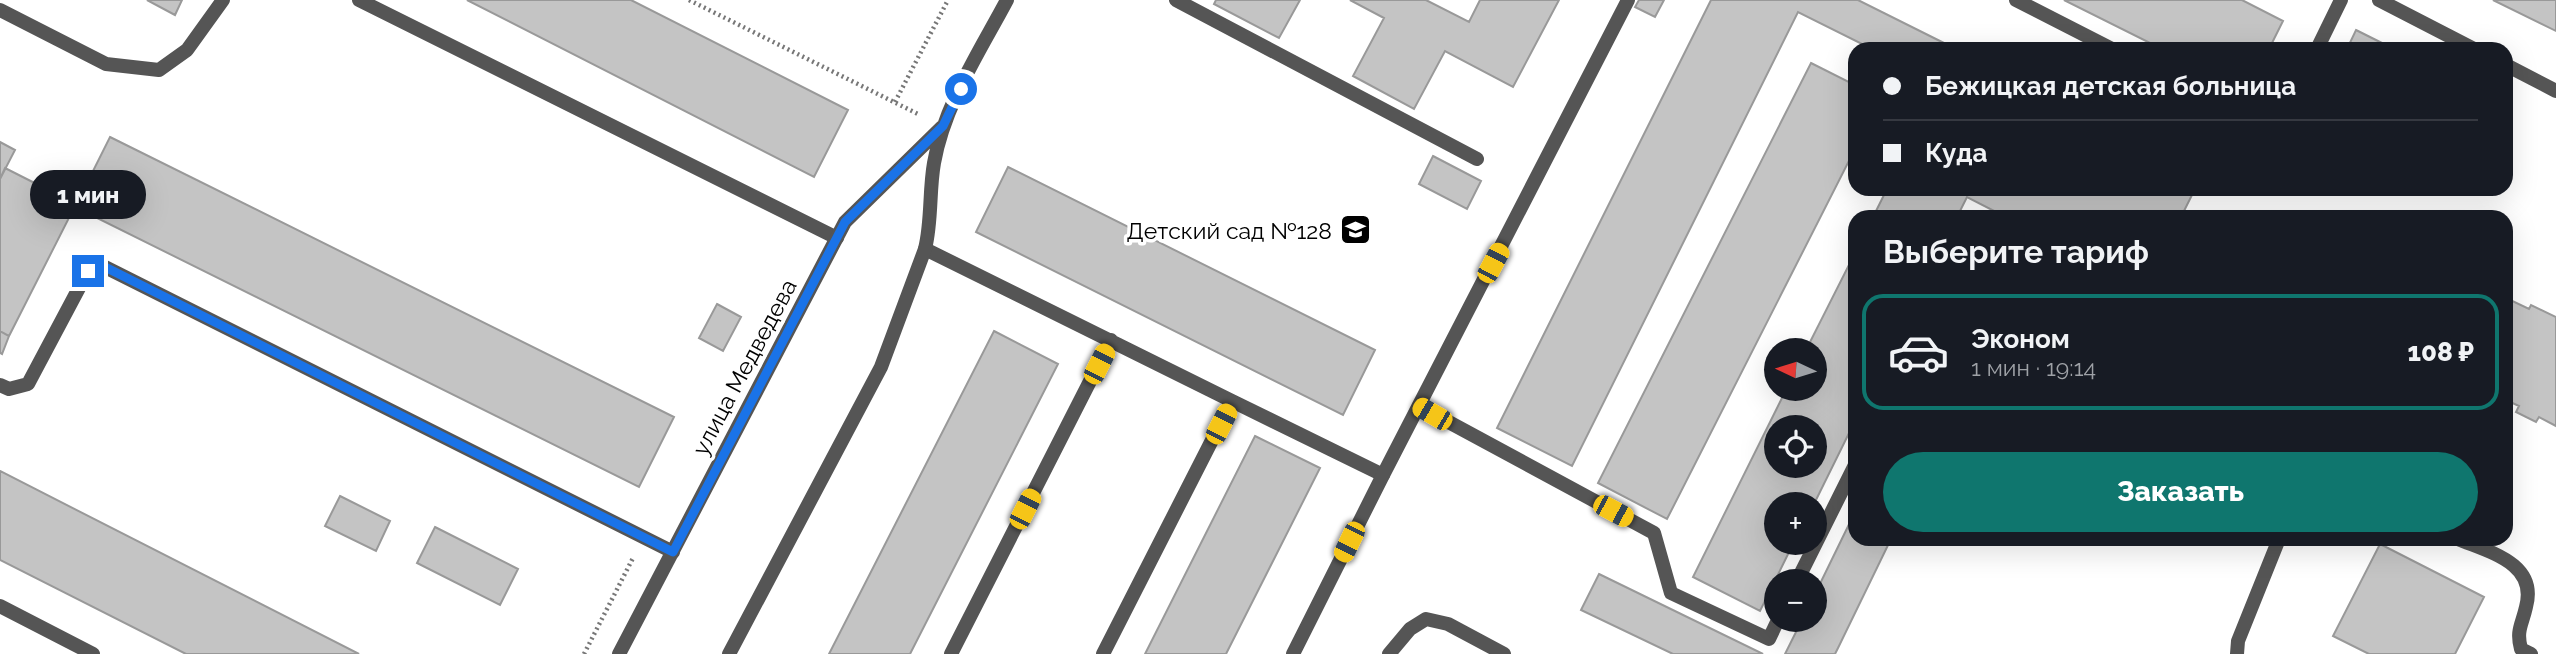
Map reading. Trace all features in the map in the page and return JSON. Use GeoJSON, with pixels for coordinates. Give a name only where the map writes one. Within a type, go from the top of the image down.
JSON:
{"type":"FeatureCollection","features":[{"type":"Feature","properties":{"kind":"street"},"geometry":{"type":"LineString","coordinates":[[0,10],[106,64],[159,70],[187,50],[223,0]]}},
{"type":"Feature","properties":{"kind":"street"},"geometry":{"type":"LineString","coordinates":[[359,0],[837,238]]}},
{"type":"Feature","properties":{"kind":"street","name":"улица Медведева"},"geometry":{"type":"LineString","coordinates":[[729,654],[881,367],[925,249],[933,164],[943,126],[1007,0]]}},
{"type":"Feature","properties":{"kind":"street"},"geometry":{"type":"LineString","coordinates":[[1176,0],[1477,159]]}},
{"type":"Feature","properties":{"kind":"street"},"geometry":{"type":"LineString","coordinates":[[1293,654],[1629,0]]}},
{"type":"Feature","properties":{"kind":"street"},"geometry":{"type":"LineString","coordinates":[[2016,0],[2098,42]]}},
{"type":"Feature","properties":{"kind":"street"},"geometry":{"type":"LineString","coordinates":[[2320,42],[2341,0]]}},
{"type":"Feature","properties":{"kind":"street"},"geometry":{"type":"LineString","coordinates":[[2379,0],[2460,42]]}},
{"type":"Feature","properties":{"kind":"street"},"geometry":{"type":"LineString","coordinates":[[2513,69],[2556,91]]}},
{"type":"Feature","properties":{"kind":"street","name":"улица Медведева"},"geometry":{"type":"LineString","coordinates":[[619,654],[845,222],[943,126]]}},
{"type":"Feature","properties":{"kind":"street"},"geometry":{"type":"LineString","coordinates":[[925,249],[1383,475]]}},
{"type":"Feature","properties":{"kind":"street"},"geometry":{"type":"LineString","coordinates":[[0,385],[9,389],[28,384],[88,271],[105,267],[673,552]]}},
{"type":"Feature","properties":{"kind":"street"},"geometry":{"type":"LineString","coordinates":[[951,654],[1111,340]]}},
{"type":"Feature","properties":{"kind":"street"},"geometry":{"type":"LineString","coordinates":[[1103,654],[1232,401]]}},
{"type":"Feature","properties":{"kind":"street"},"geometry":{"type":"LineString","coordinates":[[1419,406],[1654,533],[1671,593],[1769,639],[1772,632]]}},
{"type":"Feature","properties":{"kind":"street"},"geometry":{"type":"LineString","coordinates":[[1803,569],[1848,479]]}},
{"type":"Feature","properties":{"kind":"street"},"geometry":{"type":"LineString","coordinates":[[2237,654],[2238,641],[2276,546]]}},
{"type":"Feature","properties":{"kind":"street"},"geometry":{"type":"LineString","coordinates":[[2474,546],[2513,563],[2525,579],[2528,604],[2517,634],[2521,649],[2531,654]]}},
{"type":"Feature","properties":{"kind":"street"},"geometry":{"type":"LineString","coordinates":[[0,606],[93,654]]}},
{"type":"Feature","properties":{"kind":"street"},"geometry":{"type":"LineString","coordinates":[[1388,654],[1410,629],[1426,619],[1448,624],[1504,654]]}},
{"type":"Feature","properties":{"kind":"path"},"geometry":{"type":"LineString","coordinates":[[689,0],[943,126]]}},
{"type":"Feature","properties":{"kind":"path"},"geometry":{"type":"LineString","coordinates":[[895,102],[948,0]]}},
{"type":"Feature","properties":{"kind":"path"},"geometry":{"type":"LineString","coordinates":[[584,654],[644,537]]}},
{"type":"Feature","properties":{"kind":"building"},"geometry":{"type":"Polygon","coordinates":[[[147,0],[182,0],[175,15],[147,0]]]}},
{"type":"Feature","properties":{"kind":"building"},"geometry":{"type":"Polygon","coordinates":[[[467,0],[631,0],[848,110],[814,177],[467,0]]]}},
{"type":"Feature","properties":{"kind":"building"},"geometry":{"type":"Polygon","coordinates":[[[1216,0],[1300,0],[1279,38],[1214,4],[1216,0]]]}},
{"type":"Feature","properties":{"kind":"building"},"geometry":{"type":"Polygon","coordinates":[[[1350,0],[1426,0],[1469,22],[1480,0],[1559,0],[1513,87],[1445,51],[1414,109],[1353,76],[1384,18],[1350,0]]]}},
{"type":"Feature","properties":{"kind":"building"},"geometry":{"type":"Polygon","coordinates":[[[1639,0],[1664,0],[1655,17],[1635,7],[1639,0]]]}},
{"type":"Feature","properties":{"kind":"building"},"geometry":{"type":"Polygon","coordinates":[[[1711,0],[1858,0],[1942,42],[1858,42],[1798,12],[1572,466],[1497,428],[1711,0]]]}},
{"type":"Feature","properties":{"kind":"building"},"geometry":{"type":"Polygon","coordinates":[[[2064,0],[2242,0],[2283,21],[2272,42],[2148,42],[2064,0]]]}},
{"type":"Feature","properties":{"kind":"building"},"geometry":{"type":"Polygon","coordinates":[[[2493,0],[2556,0],[2556,31],[2493,0]]]}},
{"type":"Feature","properties":{"kind":"building"},"geometry":{"type":"Polygon","coordinates":[[[2356,30],[2380,42],[2350,42],[2356,30]]]}},
{"type":"Feature","properties":{"kind":"building"},"geometry":{"type":"Polygon","coordinates":[[[1811,63],[1848,82],[1848,163],[1667,519],[1598,483],[1811,63]]]}},
{"type":"Feature","properties":{"kind":"building"},"geometry":{"type":"Polygon","coordinates":[[[110,137],[674,417],[639,487],[75,207],[110,137]]]}},
{"type":"Feature","properties":{"kind":"building"},"geometry":{"type":"Polygon","coordinates":[[[0,142],[15,150],[0,179],[0,142]]]}},
{"type":"Feature","properties":{"kind":"building"},"geometry":{"type":"Polygon","coordinates":[[[1433,156],[1481,181],[1467,209],[1419,184],[1433,156]]]}},
{"type":"Feature","properties":{"kind":"building"},"geometry":{"type":"Polygon","coordinates":[[[1008,167],[1375,350],[1343,415],[976,232],[1008,167]]]}},
{"type":"Feature","properties":{"kind":"building"},"geometry":{"type":"Polygon","coordinates":[[[5,168],[76,204],[9,336],[0,331],[0,179],[5,168]]]}},
{"type":"Feature","properties":{"kind":"building"},"geometry":{"type":"Polygon","coordinates":[[[1884,196],[2192,196],[2184,210],[1992,210],[1967,197],[1960,210],[1876,210],[1884,196]]]}},
{"type":"Feature","properties":{"kind":"building"},"geometry":{"type":"Polygon","coordinates":[[[1848,267],[1848,435],[1827,478],[1827,415],[1774,415],[1781,401],[1827,401],[1827,338],[1812,338],[1848,267]]]}},
{"type":"Feature","properties":{"kind":"building"},"geometry":{"type":"Polygon","coordinates":[[[2513,301],[2529,309],[2531,305],[2556,317],[2556,426],[2539,417],[2536,422],[2516,412],[2519,406],[2513,403],[2513,301]]]}},
{"type":"Feature","properties":{"kind":"building"},"geometry":{"type":"Polygon","coordinates":[[[717,304],[741,317],[723,351],[699,338],[717,304]]]}},
{"type":"Feature","properties":{"kind":"building"},"geometry":{"type":"Polygon","coordinates":[[[0,331],[9,336],[2,354],[0,353],[0,331]]]}},
{"type":"Feature","properties":{"kind":"building"},"geometry":{"type":"Polygon","coordinates":[[[994,331],[1058,364],[910,654],[829,654],[994,331]]]}},
{"type":"Feature","properties":{"kind":"building"},"geometry":{"type":"Polygon","coordinates":[[[1764,434],[1764,478],[1827,478],[1820,492],[1764,492],[1764,555],[1788,555],[1781,569],[1764,569],[1764,603],[1760,611],[1693,577],[1764,434]]]}},
{"type":"Feature","properties":{"kind":"building"},"geometry":{"type":"Polygon","coordinates":[[[1255,436],[1320,468],[1226,654],[1145,654],[1255,436]]]}},
{"type":"Feature","properties":{"kind":"building"},"geometry":{"type":"Polygon","coordinates":[[[0,471],[359,654],[186,654],[0,560],[0,471]]]}},
{"type":"Feature","properties":{"kind":"building"},"geometry":{"type":"Polygon","coordinates":[[[340,496],[390,521],[376,551],[325,526],[340,496]]]}},
{"type":"Feature","properties":{"kind":"building"},"geometry":{"type":"Polygon","coordinates":[[[1848,526],[1848,546],[1888,546],[1835,654],[1785,654],[1796,632],[1827,632],[1827,569],[1848,526]]]}},
{"type":"Feature","properties":{"kind":"building"},"geometry":{"type":"Polygon","coordinates":[[[435,527],[518,569],[500,605],[417,563],[435,527]]]}},
{"type":"Feature","properties":{"kind":"building"},"geometry":{"type":"Polygon","coordinates":[[[2379,546],[2384,546],[2484,597],[2455,654],[2369,654],[2333,636],[2379,546]]]}},
{"type":"Feature","properties":{"kind":"building"},"geometry":{"type":"Polygon","coordinates":[[[1599,574],[1763,654],[1673,654],[1581,610],[1599,574]]]}},
{"type":"Feature","properties":{"kind":"place","name":"Детский сад №128"},"geometry":{"type":"Point","coordinates":[1355,230]}},
{"type":"Feature","properties":{"kind":"route"},"geometry":{"type":"LineString","coordinates":[[88,271],[105,267],[673,552],[845,222],[943,126],[961,89]]}}]}
